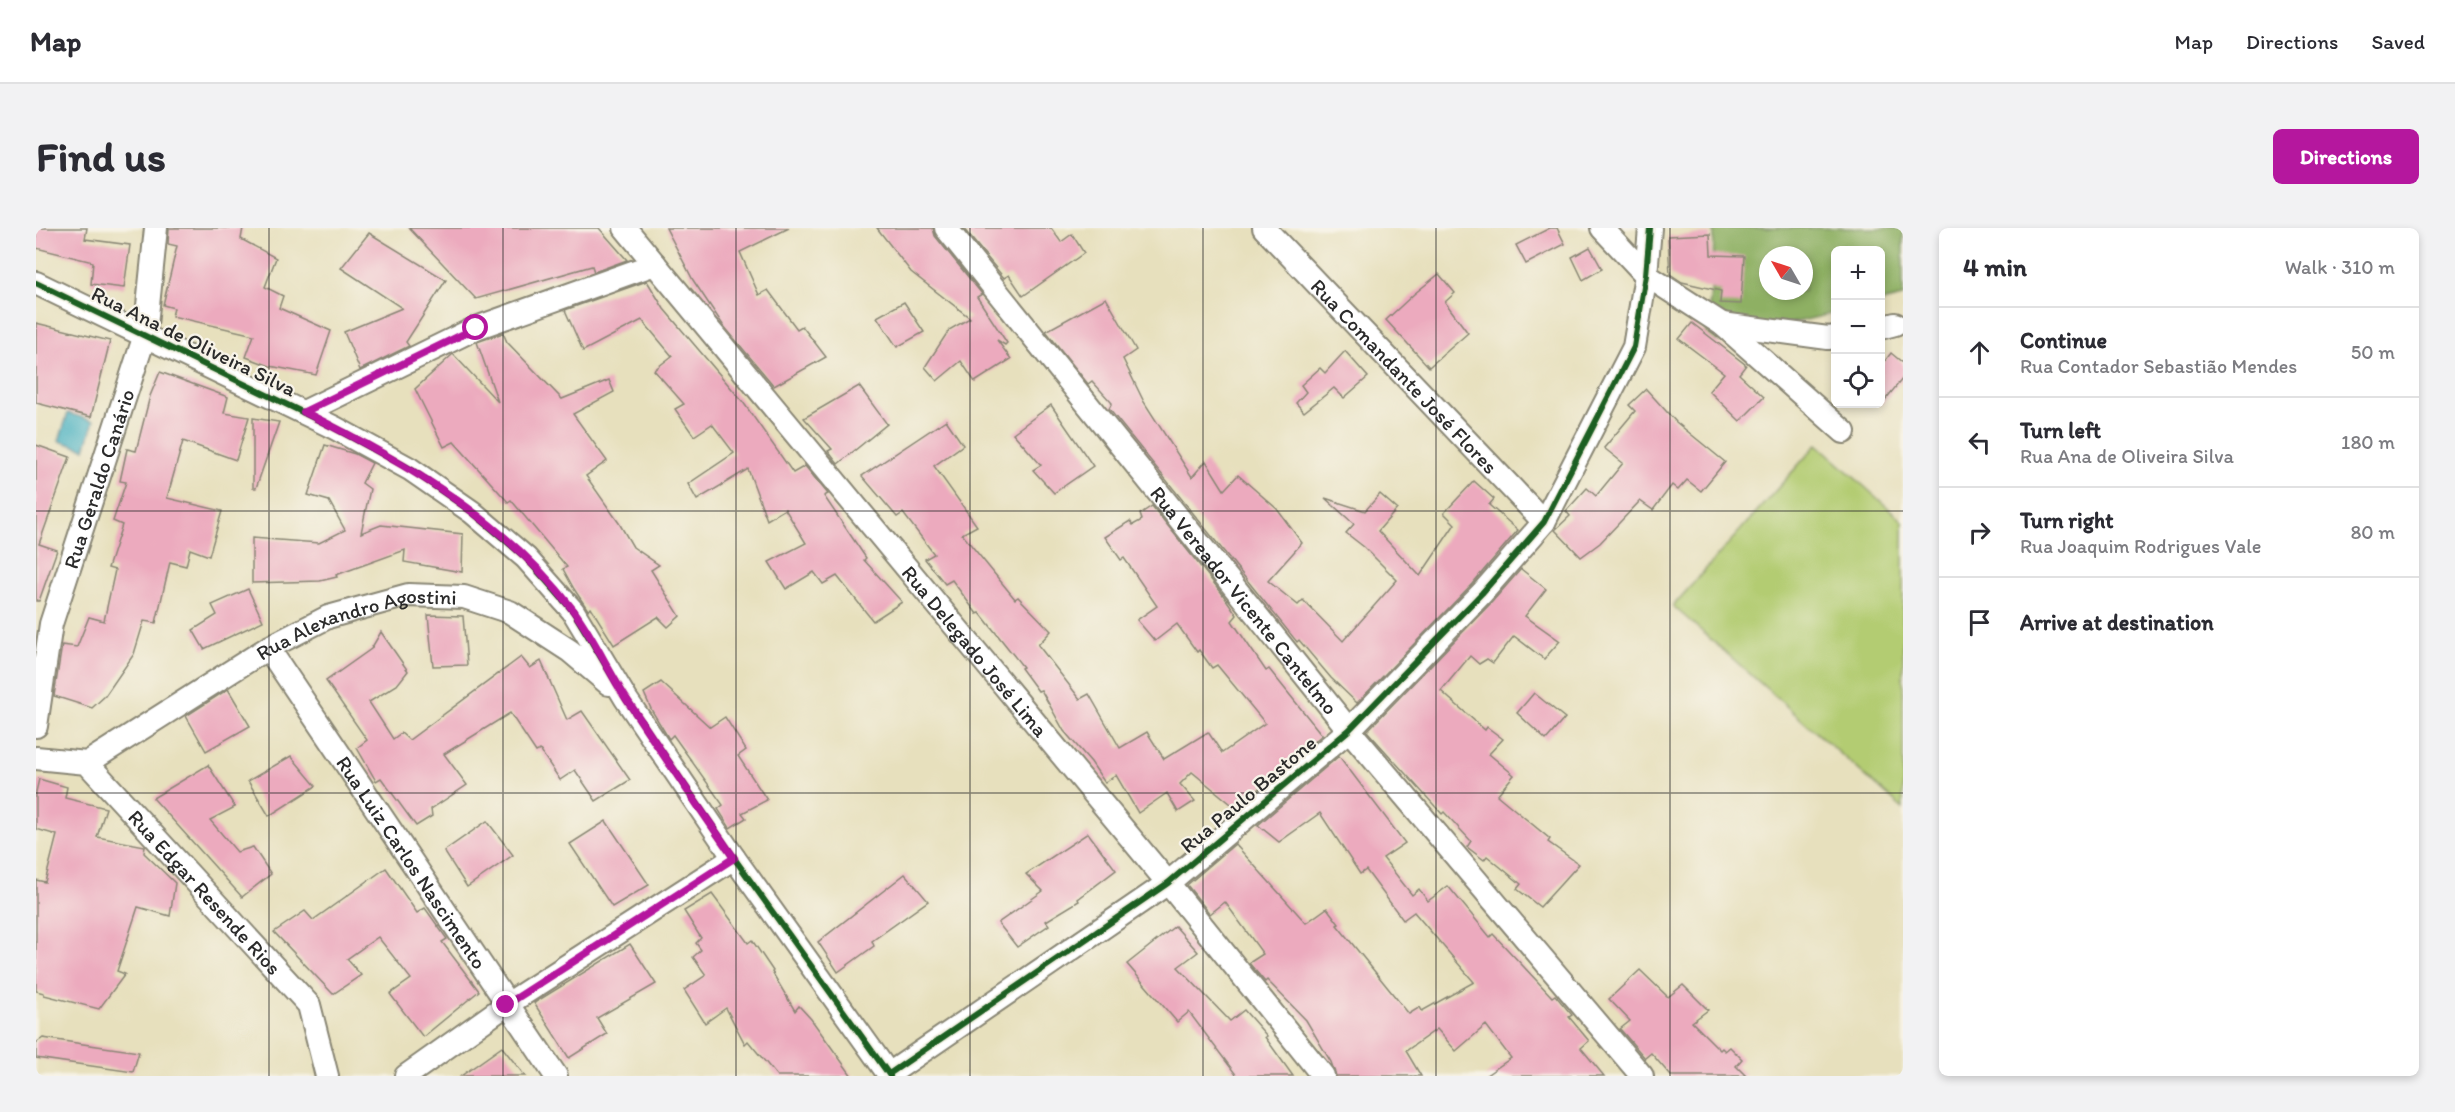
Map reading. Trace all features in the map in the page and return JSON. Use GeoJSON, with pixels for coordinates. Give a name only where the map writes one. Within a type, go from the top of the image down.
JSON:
{"type":"FeatureCollection","features":[{"type":"Feature","properties":{"kind":"street","name":"Rua Geraldo Canário"},"geometry":{"type":"LineString","coordinates":[[36,726],[44,620],[145,335],[156,228]]}},
{"type":"Feature","properties":{"kind":"street","name":"Rua Delegado José Lima"},"geometry":{"type":"LineString","coordinates":[[625,228],[1168,883],[1323,1076]]}},
{"type":"Feature","properties":{"kind":"street","name":"Rua Vereador Vicente Cantelmo"},"geometry":{"type":"LineString","coordinates":[[946,228],[1349,730],[1642,1076]]}},
{"type":"Feature","properties":{"kind":"street","name":"Rua Comandante José Flores"},"geometry":{"type":"LineString","coordinates":[[1264,228],[1544,522]]}},
{"type":"Feature","properties":{"kind":"street"},"geometry":{"type":"LineString","coordinates":[[1602,228],[1646,275],[1722,324],[1844,432]]}},
{"type":"Feature","properties":{"kind":"street","name":"Rua Paulo Bastone"},"geometry":{"type":"LineString","coordinates":[[889,1075],[1168,883],[1349,730],[1482,593],[1544,522],[1634,346],[1646,275],[1650,228]]}},
{"type":"Feature","properties":{"kind":"street"},"geometry":{"type":"LineString","coordinates":[[304,412],[476,328],[655,264]]}},
{"type":"Feature","properties":{"kind":"street","name":"Rua Ana de Oliveira Silva"},"geometry":{"type":"LineString","coordinates":[[36,283],[304,412],[410,469],[472,512],[526,558],[573,611],[626,699],[734,858],[889,1075]]}},
{"type":"Feature","properties":{"kind":"street"},"geometry":{"type":"LineString","coordinates":[[1722,324],[1831,338]]}},
{"type":"Feature","properties":{"kind":"street","name":"Rua Alexandro Agostini"},"geometry":{"type":"LineString","coordinates":[[87,763],[268,648],[328,617],[408,595],[464,597],[510,612],[570,651],[626,699]]}},
{"type":"Feature","properties":{"kind":"street","name":"Rua Luiz Carlos Nascimento"},"geometry":{"type":"LineString","coordinates":[[268,648],[506,1005],[556,1076]]}},
{"type":"Feature","properties":{"kind":"street"},"geometry":{"type":"LineString","coordinates":[[36,758],[87,763]]}},
{"type":"Feature","properties":{"kind":"street","name":"Rua Edgar Resende Rios"},"geometry":{"type":"LineString","coordinates":[[87,763],[309,1005],[327,1076]]}},
{"type":"Feature","properties":{"kind":"street"},"geometry":{"type":"LineString","coordinates":[[406,1076],[506,1005],[734,858]]}},
{"type":"Feature","properties":{"kind":"green space"},"geometry":{"type":"Polygon","coordinates":[[[1714,228],[1903,228],[1903,297],[1885,301],[1885,246],[1831,246],[1831,314],[1704,344],[1713,276],[1714,228]]]}},
{"type":"Feature","properties":{"kind":"green space"},"geometry":{"type":"Polygon","coordinates":[[[1817,444],[1903,521],[1903,809],[1673,606],[1817,444]]]}},
{"type":"Feature","properties":{"kind":"water"},"geometry":{"type":"Polygon","coordinates":[[[68,413],[94,421],[85,449],[59,441],[68,413]]]}},
{"type":"Feature","properties":{"kind":"building"},"geometry":{"type":"Polygon","coordinates":[[[36,228],[87,228],[85,239],[130,245],[124,288],[91,284],[93,262],[36,248],[36,228]]]}},
{"type":"Feature","properties":{"kind":"building"},"geometry":{"type":"Polygon","coordinates":[[[169,228],[243,228],[241,239],[276,258],[265,287],[283,296],[279,308],[331,331],[316,375],[270,366],[246,357],[254,335],[172,316],[174,308],[163,305],[177,246],[168,244],[169,228]]]}},
{"type":"Feature","properties":{"kind":"building"},"geometry":{"type":"Polygon","coordinates":[[[409,228],[599,228],[627,260],[594,272],[592,266],[476,299],[409,228]]]}},
{"type":"Feature","properties":{"kind":"building"},"geometry":{"type":"Polygon","coordinates":[[[666,228],[789,228],[740,252],[759,295],[768,290],[797,329],[802,326],[826,357],[774,386],[723,325],[693,280],[666,228]]]}},
{"type":"Feature","properties":{"kind":"building"},"geometry":{"type":"Polygon","coordinates":[[[877,228],[933,228],[935,236],[982,294],[977,297],[1007,343],[1005,345],[997,340],[1011,359],[975,382],[961,361],[937,381],[925,367],[949,330],[970,318],[911,272],[877,228]]]}},
{"type":"Feature","properties":{"kind":"building"},"geometry":{"type":"Polygon","coordinates":[[[963,228],[1051,228],[1061,242],[1072,234],[1084,253],[1023,296],[1009,275],[1004,278],[963,228]]]}},
{"type":"Feature","properties":{"kind":"building"},"geometry":{"type":"Polygon","coordinates":[[[1550,228],[1557,228],[1565,244],[1526,264],[1516,245],[1550,228]]]}},
{"type":"Feature","properties":{"kind":"building"},"geometry":{"type":"Polygon","coordinates":[[[369,233],[446,280],[406,342],[409,346],[360,370],[344,332],[402,308],[341,268],[369,233]]]}},
{"type":"Feature","properties":{"kind":"building"},"geometry":{"type":"Polygon","coordinates":[[[1710,234],[1711,255],[1744,256],[1741,304],[1720,303],[1721,291],[1682,282],[1670,274],[1668,236],[1710,234]]]}},
{"type":"Feature","properties":{"kind":"building"},"geometry":{"type":"Polygon","coordinates":[[[1590,247],[1602,269],[1583,280],[1572,257],[1590,247]]]}},
{"type":"Feature","properties":{"kind":"building"},"geometry":{"type":"Polygon","coordinates":[[[1439,274],[1455,293],[1445,302],[1468,333],[1429,367],[1386,320],[1439,274]]]}},
{"type":"Feature","properties":{"kind":"building"},"geometry":{"type":"Polygon","coordinates":[[[647,281],[664,309],[743,402],[793,473],[805,466],[828,494],[824,496],[866,558],[864,560],[902,602],[873,621],[837,576],[823,584],[814,572],[786,589],[769,562],[806,543],[785,509],[767,520],[748,469],[697,500],[688,484],[734,453],[712,424],[694,436],[675,409],[684,404],[654,370],[672,356],[642,320],[583,351],[565,310],[647,281]]]}},
{"type":"Feature","properties":{"kind":"building"},"geometry":{"type":"Polygon","coordinates":[[[1106,298],[1136,350],[1123,359],[1144,402],[1192,477],[1206,461],[1224,490],[1238,475],[1277,509],[1302,543],[1268,581],[1298,605],[1303,600],[1343,641],[1397,580],[1364,547],[1346,533],[1354,524],[1325,498],[1365,511],[1380,494],[1397,509],[1378,531],[1420,576],[1455,524],[1444,513],[1474,481],[1494,499],[1489,505],[1518,530],[1472,584],[1357,703],[1331,678],[1299,640],[1297,642],[1109,409],[1112,403],[1092,381],[1088,384],[1046,331],[1106,298]]]}},
{"type":"Feature","properties":{"kind":"building"},"geometry":{"type":"Polygon","coordinates":[[[904,302],[924,332],[897,347],[877,317],[904,302]]]}},
{"type":"Feature","properties":{"kind":"building"},"geometry":{"type":"Polygon","coordinates":[[[36,323],[110,341],[91,417],[36,403],[36,323]]]}},
{"type":"Feature","properties":{"kind":"building"},"geometry":{"type":"Polygon","coordinates":[[[1692,323],[1746,365],[1739,374],[1764,397],[1740,421],[1709,391],[1724,373],[1679,339],[1692,323]]]}},
{"type":"Feature","properties":{"kind":"building"},"geometry":{"type":"Polygon","coordinates":[[[503,333],[507,342],[562,399],[609,380],[614,392],[573,414],[607,461],[586,476],[633,547],[659,565],[651,570],[680,616],[668,627],[658,617],[614,645],[591,608],[588,610],[574,589],[563,569],[567,567],[511,500],[508,502],[454,442],[444,447],[415,389],[453,354],[498,402],[477,342],[503,333]]]}},
{"type":"Feature","properties":{"kind":"building"},"geometry":{"type":"Polygon","coordinates":[[[1345,351],[1368,377],[1344,398],[1334,388],[1304,412],[1296,403],[1306,392],[1301,385],[1320,368],[1325,373],[1345,351]]]}},
{"type":"Feature","properties":{"kind":"building"},"geometry":{"type":"Polygon","coordinates":[[[1891,353],[1903,363],[1903,378],[1885,400],[1885,361],[1891,353]]]}},
{"type":"Feature","properties":{"kind":"building"},"geometry":{"type":"Polygon","coordinates":[[[160,372],[228,397],[224,413],[249,417],[236,460],[183,441],[167,498],[222,511],[209,556],[190,549],[186,566],[170,562],[156,623],[144,621],[134,654],[105,696],[92,708],[54,696],[62,645],[77,647],[89,617],[104,621],[115,570],[108,568],[122,525],[113,521],[126,482],[120,481],[127,449],[136,451],[150,396],[160,372]]]}},
{"type":"Feature","properties":{"kind":"building"},"geometry":{"type":"Polygon","coordinates":[[[859,386],[887,424],[838,464],[828,451],[832,449],[804,418],[859,386]]]}},
{"type":"Feature","properties":{"kind":"building"},"geometry":{"type":"Polygon","coordinates":[[[1646,389],[1676,422],[1725,462],[1701,491],[1687,480],[1678,490],[1672,485],[1653,510],[1640,501],[1600,543],[1581,557],[1555,530],[1570,516],[1566,511],[1587,488],[1596,496],[1623,463],[1604,448],[1635,411],[1629,405],[1646,389]]]}},
{"type":"Feature","properties":{"kind":"building"},"geometry":{"type":"Polygon","coordinates":[[[1051,405],[1093,466],[1054,493],[1033,470],[1041,465],[1013,433],[1051,405]]]}},
{"type":"Feature","properties":{"kind":"building"},"geometry":{"type":"Polygon","coordinates":[[[253,418],[279,422],[256,488],[253,488],[253,418]]]}},
{"type":"Feature","properties":{"kind":"building"},"geometry":{"type":"Polygon","coordinates":[[[946,420],[963,445],[934,466],[977,526],[962,534],[1015,599],[1018,597],[1051,631],[1038,645],[1080,699],[1089,694],[1120,748],[1147,732],[1164,759],[1208,732],[1222,753],[1265,723],[1217,665],[1212,668],[1199,650],[1197,652],[1177,624],[1155,641],[1137,620],[1157,606],[1124,558],[1121,560],[1105,537],[1130,521],[1133,525],[1142,520],[1140,514],[1152,506],[1237,615],[1232,621],[1266,671],[1269,669],[1322,735],[1236,808],[1192,772],[1180,784],[1195,801],[1178,812],[1167,793],[1138,813],[1116,775],[1105,783],[1091,762],[1064,731],[1041,690],[1038,691],[1021,668],[1023,667],[980,613],[977,614],[952,580],[945,584],[925,559],[934,554],[903,513],[897,517],[862,476],[946,420]]]}},
{"type":"Feature","properties":{"kind":"building"},"geometry":{"type":"Polygon","coordinates":[[[36,445],[70,457],[39,544],[57,550],[39,601],[36,601],[36,445]]]}},
{"type":"Feature","properties":{"kind":"building"},"geometry":{"type":"Polygon","coordinates":[[[325,445],[355,454],[372,463],[362,483],[370,489],[361,533],[381,525],[463,534],[462,572],[404,562],[405,550],[336,575],[337,577],[320,581],[252,583],[252,538],[319,543],[345,530],[329,501],[308,495],[325,445]]]}},
{"type":"Feature","properties":{"kind":"building"},"geometry":{"type":"Polygon","coordinates":[[[1521,569],[1546,589],[1525,616],[1560,641],[1544,659],[1514,636],[1493,663],[1487,659],[1479,664],[1470,656],[1441,691],[1485,730],[1487,727],[1503,739],[1489,754],[1514,775],[1497,795],[1550,839],[1548,842],[1579,864],[1540,907],[1517,889],[1521,884],[1487,856],[1484,860],[1467,847],[1471,841],[1444,812],[1442,814],[1367,731],[1521,569]]]}},
{"type":"Feature","properties":{"kind":"building"},"geometry":{"type":"Polygon","coordinates":[[[248,589],[263,621],[204,649],[193,630],[217,615],[212,605],[248,589]]]}},
{"type":"Feature","properties":{"kind":"building"},"geometry":{"type":"Polygon","coordinates":[[[428,615],[463,616],[467,665],[433,666],[428,615]]]}},
{"type":"Feature","properties":{"kind":"building"},"geometry":{"type":"Polygon","coordinates":[[[381,632],[408,671],[397,685],[369,702],[393,739],[401,733],[409,740],[521,657],[530,668],[541,661],[567,720],[582,711],[630,780],[596,801],[575,770],[560,780],[540,750],[536,752],[510,713],[444,754],[467,785],[431,809],[432,816],[416,826],[381,778],[376,781],[357,748],[367,740],[326,681],[371,649],[381,632]]]}},
{"type":"Feature","properties":{"kind":"building"},"geometry":{"type":"Polygon","coordinates":[[[661,682],[710,727],[725,717],[746,750],[738,756],[767,800],[742,813],[746,818],[730,828],[718,809],[723,805],[673,735],[669,739],[652,711],[644,693],[661,682]]]}},
{"type":"Feature","properties":{"kind":"building"},"geometry":{"type":"Polygon","coordinates":[[[228,689],[250,726],[206,751],[186,716],[228,689]]]}},
{"type":"Feature","properties":{"kind":"building"},"geometry":{"type":"Polygon","coordinates":[[[1534,693],[1565,718],[1546,740],[1517,713],[1534,693]]]}},
{"type":"Feature","properties":{"kind":"building"},"geometry":{"type":"Polygon","coordinates":[[[291,756],[316,786],[269,816],[248,781],[291,756]]]}},
{"type":"Feature","properties":{"kind":"building"},"geometry":{"type":"Polygon","coordinates":[[[1339,756],[1405,843],[1383,858],[1412,895],[1419,889],[1428,901],[1448,886],[1490,937],[1493,934],[1572,1015],[1569,1017],[1589,1041],[1581,1048],[1604,1076],[1485,1076],[1511,1058],[1486,1025],[1456,1051],[1437,1029],[1406,1051],[1421,1076],[1336,1076],[1331,1062],[1306,1020],[1267,980],[1265,982],[1249,963],[1263,954],[1225,902],[1210,914],[1187,885],[1235,844],[1306,923],[1327,908],[1339,924],[1337,925],[1409,1014],[1420,1007],[1422,1011],[1474,982],[1414,912],[1403,920],[1366,870],[1360,874],[1320,813],[1279,842],[1258,825],[1339,756]]]}},
{"type":"Feature","properties":{"kind":"building"},"geometry":{"type":"Polygon","coordinates":[[[208,765],[235,807],[210,820],[237,852],[253,847],[271,874],[242,897],[153,798],[208,765]]]}},
{"type":"Feature","properties":{"kind":"building"},"geometry":{"type":"Polygon","coordinates":[[[39,779],[67,787],[65,798],[106,808],[97,837],[145,846],[144,853],[175,883],[170,916],[138,907],[117,971],[125,974],[99,1009],[36,991],[36,880],[45,882],[57,835],[36,829],[36,792],[39,779]]]}},
{"type":"Feature","properties":{"kind":"building"},"geometry":{"type":"Polygon","coordinates":[[[487,821],[513,855],[467,887],[444,851],[487,821]]]}},
{"type":"Feature","properties":{"kind":"building"},"geometry":{"type":"Polygon","coordinates":[[[606,821],[649,885],[612,907],[570,844],[606,821]]]}},
{"type":"Feature","properties":{"kind":"building"},"geometry":{"type":"Polygon","coordinates":[[[1088,833],[1116,870],[1078,899],[1079,901],[1046,921],[1049,925],[1017,947],[998,923],[1043,891],[1026,874],[1088,833]]]}},
{"type":"Feature","properties":{"kind":"building"},"geometry":{"type":"Polygon","coordinates":[[[386,868],[417,913],[425,908],[447,939],[442,942],[479,991],[423,1037],[390,994],[411,979],[378,937],[347,959],[361,975],[333,994],[274,932],[305,911],[313,920],[386,868]]]}},
{"type":"Feature","properties":{"kind":"building"},"geometry":{"type":"Polygon","coordinates":[[[905,874],[928,901],[872,941],[874,946],[838,972],[818,942],[905,874]]]}},
{"type":"Feature","properties":{"kind":"building"},"geometry":{"type":"Polygon","coordinates":[[[712,894],[748,943],[752,940],[773,971],[795,1011],[799,1006],[811,1019],[852,1076],[777,1076],[748,1041],[745,1044],[726,1008],[705,1023],[684,990],[706,975],[693,957],[701,950],[696,943],[701,938],[684,911],[712,894]]]}},
{"type":"Feature","properties":{"kind":"building"},"geometry":{"type":"Polygon","coordinates":[[[1175,926],[1198,952],[1178,967],[1230,1021],[1244,1010],[1267,1036],[1265,1037],[1293,1076],[1237,1076],[1189,1012],[1177,1022],[1127,964],[1175,926]]]}},
{"type":"Feature","properties":{"kind":"building"},"geometry":{"type":"Polygon","coordinates":[[[630,944],[656,984],[597,1018],[607,1034],[569,1058],[534,1003],[630,944]]]}},
{"type":"Feature","properties":{"kind":"building"},"geometry":{"type":"Polygon","coordinates":[[[1640,970],[1668,997],[1683,985],[1708,1010],[1692,1022],[1720,1050],[1722,1048],[1725,1051],[1730,1047],[1742,1059],[1736,1066],[1746,1076],[1671,1076],[1651,1053],[1645,1058],[1620,1029],[1630,1021],[1609,999],[1640,970]]]}},
{"type":"Feature","properties":{"kind":"building"},"geometry":{"type":"Polygon","coordinates":[[[43,1038],[139,1052],[133,1072],[36,1058],[36,1043],[43,1038]]]}},
{"type":"Feature","properties":{"kind":"building"},"geometry":{"type":"Polygon","coordinates":[[[502,1047],[525,1076],[461,1076],[502,1047]]]}},
{"type":"Feature","properties":{"kind":"cycle path"},"geometry":{"type":"LineString","coordinates":[[889,1074],[1168,883],[1349,730],[1482,593],[1544,522],[1634,347],[1646,275],[1650,228]]}},
{"type":"Feature","properties":{"kind":"cycle path"},"geometry":{"type":"LineString","coordinates":[[36,283],[335,428],[410,469],[472,512],[526,558],[573,611],[626,699],[734,858],[890,1076]]}},
{"type":"Feature","properties":{"kind":"route"},"geometry":{"type":"LineString","coordinates":[[476,328],[304,412],[410,469],[472,512],[526,558],[573,611],[626,699],[734,858],[506,1005]]}}]}
